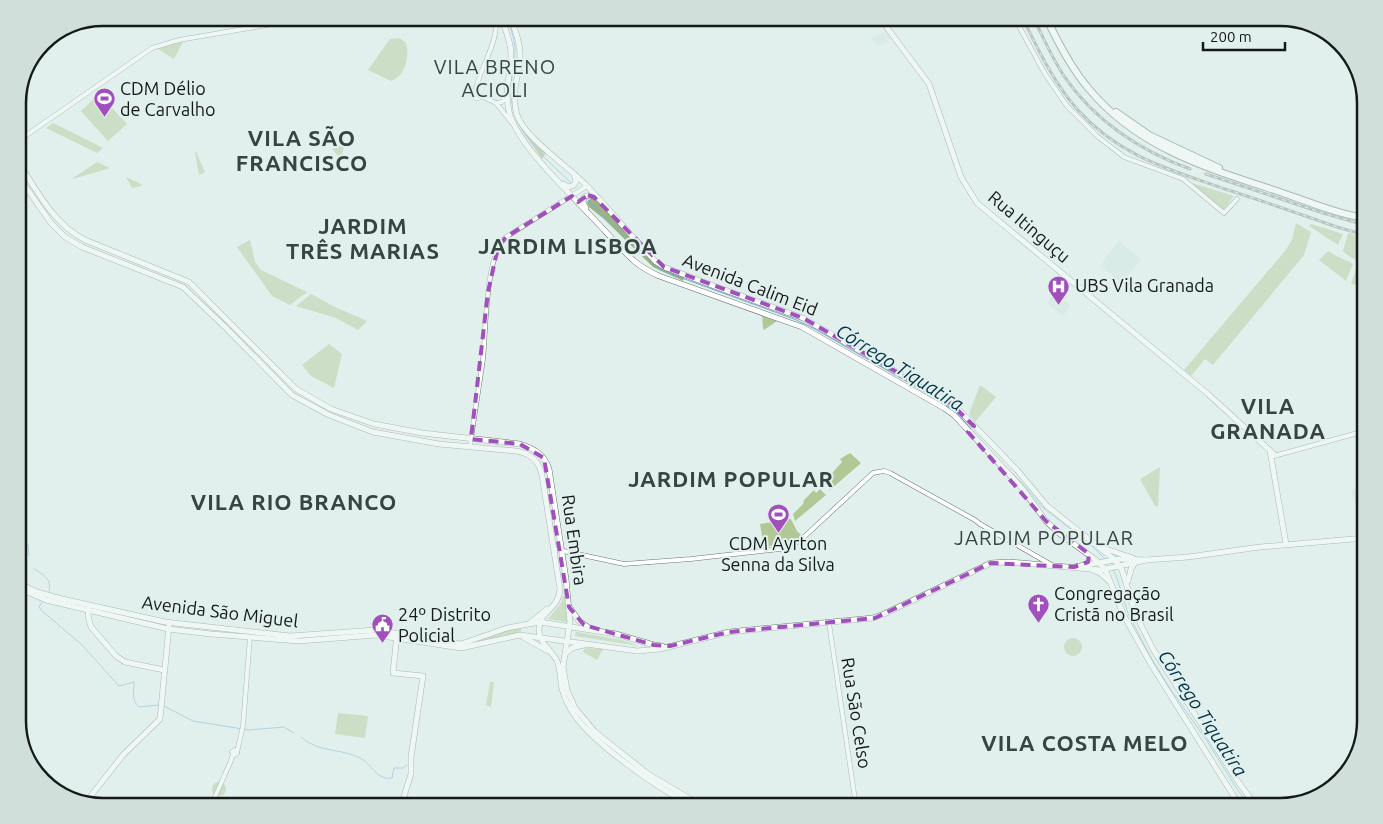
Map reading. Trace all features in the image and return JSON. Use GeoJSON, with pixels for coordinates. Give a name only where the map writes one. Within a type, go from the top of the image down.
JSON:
{"type":"FeatureCollection","features":[{"type":"Feature","properties":{"kind":"highway"},"geometry":{"type":"LineString","coordinates":[[1050,26],[1071,65],[1097,98],[1127,126],[1193,163],[1341,212],[1357,215]]}},
{"type":"Feature","properties":{"kind":"highway"},"geometry":{"type":"LineString","coordinates":[[1054,26],[1068,53],[1088,82],[1110,107],[1149,134],[1240,176],[1357,214]]}},
{"type":"Feature","properties":{"kind":"highway"},"geometry":{"type":"LineString","coordinates":[[1175,154],[1186,157],[1192,155]]}},
{"type":"Feature","properties":{"kind":"main road","name":"Avenida Calim Eid"},"geometry":{"type":"LineString","coordinates":[[504,26],[508,34],[511,53],[506,98],[514,125],[536,156],[556,179],[634,260],[659,276],[802,327],[944,408],[971,428],[1017,470],[1047,506],[1102,548],[1114,560],[1127,584],[1126,605]]}},
{"type":"Feature","properties":{"kind":"main road","name":"Avenida Calim Eid"},"geometry":{"type":"LineString","coordinates":[[513,26],[520,58],[514,90],[514,101],[518,116],[525,128],[587,186],[660,265],[790,312],[815,324],[949,402],[959,410],[971,428],[1021,487],[1046,521],[1089,554],[1105,569]]}},
{"type":"Feature","properties":{"kind":"main road","name":"Rua Itinguçu"},"geometry":{"type":"LineString","coordinates":[[884,26],[929,84],[961,177],[977,203],[1208,394],[1270,450]]}},
{"type":"Feature","properties":{"kind":"main road"},"geometry":{"type":"LineString","coordinates":[[556,179],[567,186],[574,185],[576,178],[570,169]]}},
{"type":"Feature","properties":{"kind":"main road"},"geometry":{"type":"LineString","coordinates":[[26,174],[64,227],[85,240],[189,282],[298,390],[331,409],[374,424],[422,433],[471,439]]}},
{"type":"Feature","properties":{"kind":"main road"},"geometry":{"type":"LineString","coordinates":[[26,187],[52,223],[66,237],[82,247],[183,287],[295,398],[329,415],[373,432],[439,444],[470,446]]}},
{"type":"Feature","properties":{"kind":"main road"},"geometry":{"type":"LineString","coordinates":[[588,212],[583,201],[587,195],[594,197],[604,204]]}},
{"type":"Feature","properties":{"kind":"main road","name":"Rua Embira"},"geometry":{"type":"LineString","coordinates":[[471,439],[520,444],[535,450],[544,458],[549,469],[562,551],[570,627]]}},
{"type":"Feature","properties":{"kind":"main road","name":"Rua Embira"},"geometry":{"type":"LineString","coordinates":[[470,446],[522,452],[538,463],[542,475],[560,589],[559,598],[540,622]]}},
{"type":"Feature","properties":{"kind":"main road"},"geometry":{"type":"LineString","coordinates":[[1270,450],[1276,455],[1286,544]]}},
{"type":"Feature","properties":{"kind":"main road"},"geometry":{"type":"LineString","coordinates":[[1059,532],[1061,525],[1067,524],[1074,527]]}},
{"type":"Feature","properties":{"kind":"main road"},"geometry":{"type":"LineString","coordinates":[[1074,567],[1114,560],[1135,561],[1188,557],[1286,544],[1357,539]]}},
{"type":"Feature","properties":{"kind":"main road"},"geometry":{"type":"LineString","coordinates":[[1102,548],[1135,561]]}},
{"type":"Feature","properties":{"kind":"main road"},"geometry":{"type":"LineString","coordinates":[[1085,565],[1089,561],[1089,554]]}},
{"type":"Feature","properties":{"kind":"main road"},"geometry":{"type":"LineString","coordinates":[[1074,567],[1105,569],[1119,567],[1135,561]]}},
{"type":"Feature","properties":{"kind":"main road"},"geometry":{"type":"LineString","coordinates":[[1127,584],[1130,569],[1135,561]]}},
{"type":"Feature","properties":{"kind":"main road","name":"Avenida São Miguel"},"geometry":{"type":"LineString","coordinates":[[26,586],[49,596],[168,629],[250,637],[309,640],[368,635],[397,635],[461,648],[520,635],[633,651],[660,649],[729,632],[829,623],[880,616],[991,562],[1074,567]]}},
{"type":"Feature","properties":{"kind":"main road"},"geometry":{"type":"LineString","coordinates":[[1091,569],[1104,576],[1126,605],[1135,613],[1236,798]]}},
{"type":"Feature","properties":{"kind":"main road"},"geometry":{"type":"LineString","coordinates":[[1105,569],[1113,587]]}},
{"type":"Feature","properties":{"kind":"main road","name":"Avenida São Miguel"},"geometry":{"type":"LineString","coordinates":[[26,591],[46,600],[183,625],[290,636],[363,630],[461,644],[506,628],[540,622],[622,635],[657,646],[670,646]]}},
{"type":"Feature","properties":{"kind":"main road"},"geometry":{"type":"LineString","coordinates":[[530,623],[554,605]]}},
{"type":"Feature","properties":{"kind":"main road"},"geometry":{"type":"LineString","coordinates":[[1126,605],[1128,623],[1155,671],[1250,798]]}},
{"type":"Feature","properties":{"kind":"main road"},"geometry":{"type":"LineString","coordinates":[[569,607],[582,624],[597,631]]}},
{"type":"Feature","properties":{"kind":"main road"},"geometry":{"type":"LineString","coordinates":[[89,608],[88,620],[92,629],[110,650],[125,662],[164,670]]}},
{"type":"Feature","properties":{"kind":"main road"},"geometry":{"type":"LineString","coordinates":[[540,622],[540,637],[558,662],[562,688],[577,718],[585,728],[647,778],[680,798]]}},
{"type":"Feature","properties":{"kind":"main road"},"geometry":{"type":"LineString","coordinates":[[90,796],[123,755],[159,721],[168,629],[170,625],[183,625]]}},
{"type":"Feature","properties":{"kind":"main road"},"geometry":{"type":"LineString","coordinates":[[560,625],[566,633],[568,641]]}},
{"type":"Feature","properties":{"kind":"main road"},"geometry":{"type":"LineString","coordinates":[[570,627],[562,667],[574,708],[588,725],[648,774],[688,798]]}},
{"type":"Feature","properties":{"kind":"main road"},"geometry":{"type":"LineString","coordinates":[[309,640],[310,637],[317,635]]}},
{"type":"Feature","properties":{"kind":"main road"},"geometry":{"type":"LineString","coordinates":[[397,635],[392,673],[423,676],[411,757],[411,774],[404,798]]}},
{"type":"Feature","properties":{"kind":"main road"},"geometry":{"type":"LineString","coordinates":[[520,635],[550,653]]}},
{"type":"Feature","properties":{"kind":"main road"},"geometry":{"type":"LineString","coordinates":[[564,656],[575,647],[592,645]]}},
{"type":"Feature","properties":{"kind":"street"},"geometry":{"type":"LineString","coordinates":[[26,135],[152,48],[179,40],[265,26]]}},
{"type":"Feature","properties":{"kind":"street"},"geometry":{"type":"LineString","coordinates":[[496,26],[477,86],[478,95],[496,103],[514,125]]}},
{"type":"Feature","properties":{"kind":"street"},"geometry":{"type":"LineString","coordinates":[[1018,26],[1045,74],[1067,106],[1097,136],[1124,156],[1185,181],[1224,213],[1237,199]]}},
{"type":"Feature","properties":{"kind":"street"},"geometry":{"type":"LineString","coordinates":[[496,103],[502,102],[506,98]]}},
{"type":"Feature","properties":{"kind":"street"},"geometry":{"type":"LineString","coordinates":[[470,446],[483,359],[488,292],[498,247],[501,241],[587,186]]}},
{"type":"Feature","properties":{"kind":"street"},"geometry":{"type":"LineString","coordinates":[[1270,450],[1276,455],[1357,433]]}},
{"type":"Feature","properties":{"kind":"street"},"geometry":{"type":"LineString","coordinates":[[554,549],[624,564],[789,548],[804,537],[873,473],[884,471],[945,502],[1052,565]]}},
{"type":"Feature","properties":{"kind":"street","name":"Rua São Celso"},"geometry":{"type":"LineString","coordinates":[[829,623],[855,798]]}},
{"type":"Feature","properties":{"kind":"street"},"geometry":{"type":"LineString","coordinates":[[215,798],[242,734],[250,637]]}},
{"type":"Feature","properties":{"kind":"highlighted area"},"geometry":{"type":"Polygon","coordinates":[[[588,195],[594,197],[664,267],[803,318],[949,402],[974,426],[968,432],[1046,521],[1089,554],[1088,562],[1074,567],[991,563],[875,618],[729,632],[670,646],[654,645],[584,625],[569,607],[544,458],[520,444],[471,439],[488,292],[498,247],[506,237],[572,196],[578,202],[588,195]]]}},
{"type":"Feature","properties":{"kind":"shaded area"},"geometry":{"type":"Polygon","coordinates":[[[885,31],[891,39],[877,46],[872,38],[885,31]]]}},
{"type":"Feature","properties":{"kind":"shaded area"},"geometry":{"type":"Polygon","coordinates":[[[1119,241],[1141,259],[1121,283],[1100,265],[1119,241]]]}},
{"type":"Feature","properties":{"kind":"shaded area","name":"UBS Vila Granada"},"geometry":{"type":"Polygon","coordinates":[[[1055,293],[1071,306],[1063,316],[1047,303],[1055,293]]]}},
{"type":"Feature","properties":{"kind":"shaded area"},"geometry":{"type":"Polygon","coordinates":[[[1357,489],[1357,507],[1351,492],[1357,489]]]}},
{"type":"Feature","properties":{"kind":"green space"},"geometry":{"type":"Polygon","coordinates":[[[400,38],[406,43],[407,60],[403,70],[396,79],[391,81],[368,70],[390,39],[400,38]]]}},
{"type":"Feature","properties":{"kind":"green space"},"geometry":{"type":"Polygon","coordinates":[[[183,42],[174,59],[158,49],[168,44],[183,42]]]}},
{"type":"Feature","properties":{"kind":"green space","name":"CDM Délio de Carvalho"},"geometry":{"type":"Polygon","coordinates":[[[99,94],[127,124],[108,141],[81,111],[99,94]]]}},
{"type":"Feature","properties":{"kind":"green space"},"geometry":{"type":"Polygon","coordinates":[[[515,115],[547,152],[542,159],[520,127],[515,115]]]}},
{"type":"Feature","properties":{"kind":"green space"},"geometry":{"type":"Polygon","coordinates":[[[53,123],[103,148],[97,153],[46,128],[53,123]]]}},
{"type":"Feature","properties":{"kind":"green space"},"geometry":{"type":"Polygon","coordinates":[[[345,143],[341,160],[332,149],[345,143]]]}},
{"type":"Feature","properties":{"kind":"green space"},"geometry":{"type":"Polygon","coordinates":[[[195,153],[205,172],[199,175],[195,153]]]}},
{"type":"Feature","properties":{"kind":"green space"},"geometry":{"type":"Polygon","coordinates":[[[97,162],[110,168],[73,179],[73,178],[97,162]]]}},
{"type":"Feature","properties":{"kind":"green space"},"geometry":{"type":"Polygon","coordinates":[[[126,177],[141,184],[142,186],[132,188],[126,177]]]}},
{"type":"Feature","properties":{"kind":"green space"},"geometry":{"type":"Polygon","coordinates":[[[1192,183],[1234,196],[1223,210],[1192,183]]]}},
{"type":"Feature","properties":{"kind":"green space"},"geometry":{"type":"Polygon","coordinates":[[[591,198],[615,217],[650,259],[684,277],[683,281],[653,267],[604,219],[589,207],[587,202],[591,198]]]}},
{"type":"Feature","properties":{"kind":"green space"},"geometry":{"type":"Polygon","coordinates":[[[1296,223],[1311,232],[1304,255],[1213,365],[1205,359],[1191,376],[1184,370],[1285,251],[1292,240],[1296,223]]]}},
{"type":"Feature","properties":{"kind":"green space"},"geometry":{"type":"Polygon","coordinates":[[[1311,224],[1343,234],[1338,245],[1309,226],[1311,224]]]}},
{"type":"Feature","properties":{"kind":"green space"},"geometry":{"type":"Polygon","coordinates":[[[1348,233],[1357,235],[1357,260],[1343,251],[1348,233]]]}},
{"type":"Feature","properties":{"kind":"green space"},"geometry":{"type":"Polygon","coordinates":[[[250,240],[255,262],[261,270],[307,292],[290,305],[272,296],[237,247],[250,240]]]}},
{"type":"Feature","properties":{"kind":"green space"},"geometry":{"type":"Polygon","coordinates":[[[1328,251],[1353,264],[1346,281],[1319,260],[1328,251]]]}},
{"type":"Feature","properties":{"kind":"green space"},"geometry":{"type":"Polygon","coordinates":[[[1357,266],[1357,285],[1351,284],[1357,266]]]}},
{"type":"Feature","properties":{"kind":"green space"},"geometry":{"type":"Polygon","coordinates":[[[311,294],[367,321],[358,330],[336,318],[296,306],[311,294]]]}},
{"type":"Feature","properties":{"kind":"green space"},"geometry":{"type":"Polygon","coordinates":[[[762,314],[777,320],[777,321],[764,330],[762,314]]]}},
{"type":"Feature","properties":{"kind":"green space"},"geometry":{"type":"Polygon","coordinates":[[[329,344],[342,354],[334,388],[311,376],[302,365],[329,344]]]}},
{"type":"Feature","properties":{"kind":"green space"},"geometry":{"type":"Polygon","coordinates":[[[980,385],[996,397],[975,422],[969,414],[980,385]]]}},
{"type":"Feature","properties":{"kind":"green space"},"geometry":{"type":"Polygon","coordinates":[[[850,453],[861,463],[830,490],[821,480],[824,477],[827,479],[842,462],[840,459],[850,453]]]}},
{"type":"Feature","properties":{"kind":"green space"},"geometry":{"type":"Polygon","coordinates":[[[1160,467],[1158,506],[1157,507],[1140,479],[1160,467]]]}},
{"type":"Feature","properties":{"kind":"green space"},"geometry":{"type":"Polygon","coordinates":[[[820,489],[826,495],[795,521],[793,514],[814,490],[816,493],[820,489]]]}},
{"type":"Feature","properties":{"kind":"green space","name":"CDM Ayrton Senna da Silva"},"geometry":{"type":"Polygon","coordinates":[[[791,519],[801,535],[795,542],[764,547],[760,524],[791,519]]]}},
{"type":"Feature","properties":{"kind":"green space"},"geometry":{"type":"Polygon","coordinates":[[[563,596],[566,596],[567,622],[548,619],[561,603],[563,596]]]}},
{"type":"Feature","properties":{"kind":"green space"},"geometry":{"type":"Polygon","coordinates":[[[521,627],[521,633],[471,644],[503,631],[521,627]]]}},
{"type":"Feature","properties":{"kind":"green space"},"geometry":{"type":"Polygon","coordinates":[[[576,632],[622,640],[639,646],[575,636],[576,632]]]}},
{"type":"Feature","properties":{"kind":"green space"},"geometry":{"type":"Polygon","coordinates":[[[1073,638],[1079,641],[1082,647],[1079,653],[1073,656],[1067,653],[1064,647],[1067,641],[1073,638]]]}},
{"type":"Feature","properties":{"kind":"green space"},"geometry":{"type":"Polygon","coordinates":[[[585,648],[603,649],[597,660],[583,652],[585,648]]]}},
{"type":"Feature","properties":{"kind":"green space"},"geometry":{"type":"Polygon","coordinates":[[[490,682],[494,682],[491,707],[486,705],[490,682]]]}},
{"type":"Feature","properties":{"kind":"green space"},"geometry":{"type":"Polygon","coordinates":[[[338,713],[368,716],[365,738],[335,734],[338,713]]]}},
{"type":"Feature","properties":{"kind":"green space"},"geometry":{"type":"Polygon","coordinates":[[[216,782],[222,782],[226,789],[222,796],[216,796],[212,792],[212,786],[216,782]]]}},
{"type":"Feature","properties":{"kind":"waterway","name":"Córrego Tiquatira"},"geometry":{"type":"LineString","coordinates":[[510,26],[515,47],[511,93],[517,120],[541,154],[571,183]]}},
{"type":"Feature","properties":{"kind":"waterway","name":"Córrego Tiquatira"},"geometry":{"type":"LineString","coordinates":[[588,200],[652,265],[660,270],[794,319],[815,329],[941,401],[957,413],[978,437]]}},
{"type":"Feature","properties":{"kind":"waterway","name":"Córrego Tiquatira"},"geometry":{"type":"LineString","coordinates":[[998,459],[1023,484],[1041,506],[1089,543],[1106,560]]}},
{"type":"Feature","properties":{"kind":"waterway"},"geometry":{"type":"LineString","coordinates":[[26,542],[29,556]]}},
{"type":"Feature","properties":{"kind":"waterway"},"geometry":{"type":"LineString","coordinates":[[34,569],[48,580],[49,591]]}},
{"type":"Feature","properties":{"kind":"waterway","name":"Córrego Tiquatira"},"geometry":{"type":"LineString","coordinates":[[1112,569],[1116,575],[1128,613],[1150,656],[1244,798]]}},
{"type":"Feature","properties":{"kind":"waterway"},"geometry":{"type":"LineString","coordinates":[[42,602],[39,607],[41,610],[82,645],[119,686],[134,682],[134,698],[139,707],[159,705]]}},
{"type":"Feature","properties":{"kind":"waterway"},"geometry":{"type":"LineString","coordinates":[[162,705],[193,721],[249,730],[284,727],[294,733]]}},
{"type":"Feature","properties":{"kind":"waterway"},"geometry":{"type":"LineString","coordinates":[[301,737],[315,746],[360,758],[382,777],[392,778],[394,768],[403,768],[407,765]]}},
{"type":"Feature","properties":{"kind":"railway"},"geometry":{"type":"LineString","coordinates":[[1026,26],[1046,65],[1068,99],[1093,125],[1127,150],[1184,175],[1357,233]]}},
{"type":"Feature","properties":{"kind":"railway"},"geometry":{"type":"LineString","coordinates":[[1038,26],[1064,76],[1089,107],[1136,143],[1171,162],[1190,169]]}},
{"type":"Feature","properties":{"kind":"railway"},"geometry":{"type":"LineString","coordinates":[[1206,174],[1357,223]]}},
{"type":"Feature","properties":{"kind":"place","name":"CDM Délio de Carvalho"},"geometry":{"type":"Point","coordinates":[104,118]}},
{"type":"Feature","properties":{"kind":"place","name":"UBS Vila Granada"},"geometry":{"type":"Point","coordinates":[1059,305]}},
{"type":"Feature","properties":{"kind":"place","name":"CDM Ayrton Senna da Silva"},"geometry":{"type":"Point","coordinates":[778,533]}},
{"type":"Feature","properties":{"kind":"place","name":"Congregação Cristã no Brasil"},"geometry":{"type":"Point","coordinates":[1038,623]}},
{"type":"Feature","properties":{"kind":"place","name":"24º Distrito Policial"},"geometry":{"type":"Point","coordinates":[382,644]}},
{"type":"Feature","properties":{"kind":"district","name":"VILA BRENO ACIOLI"},"geometry":{"type":"Point","coordinates":[495,78]}},
{"type":"Feature","properties":{"kind":"district","name":"VILA SÃO FRANCISCO"},"geometry":{"type":"Point","coordinates":[302,150]}},
{"type":"Feature","properties":{"kind":"district","name":"JARDIM TRÊS MARIAS"},"geometry":{"type":"Point","coordinates":[363,238]}},
{"type":"Feature","properties":{"kind":"district","name":"JARDIM LISBOA"},"geometry":{"type":"Point","coordinates":[568,246]}},
{"type":"Feature","properties":{"kind":"district","name":"VILA GRANADA"},"geometry":{"type":"Point","coordinates":[1268,418]}},
{"type":"Feature","properties":{"kind":"district","name":"JARDIM POPULAR"},"geometry":{"type":"Point","coordinates":[731,479]}},
{"type":"Feature","properties":{"kind":"district","name":"VILA RIO BRANCO"},"geometry":{"type":"Point","coordinates":[294,502]}},
{"type":"Feature","properties":{"kind":"district","name":"JARDIM POPULAR"},"geometry":{"type":"Point","coordinates":[1044,538]}},
{"type":"Feature","properties":{"kind":"district","name":"VILA COSTA MELO"},"geometry":{"type":"Point","coordinates":[1085,743]}}]}
